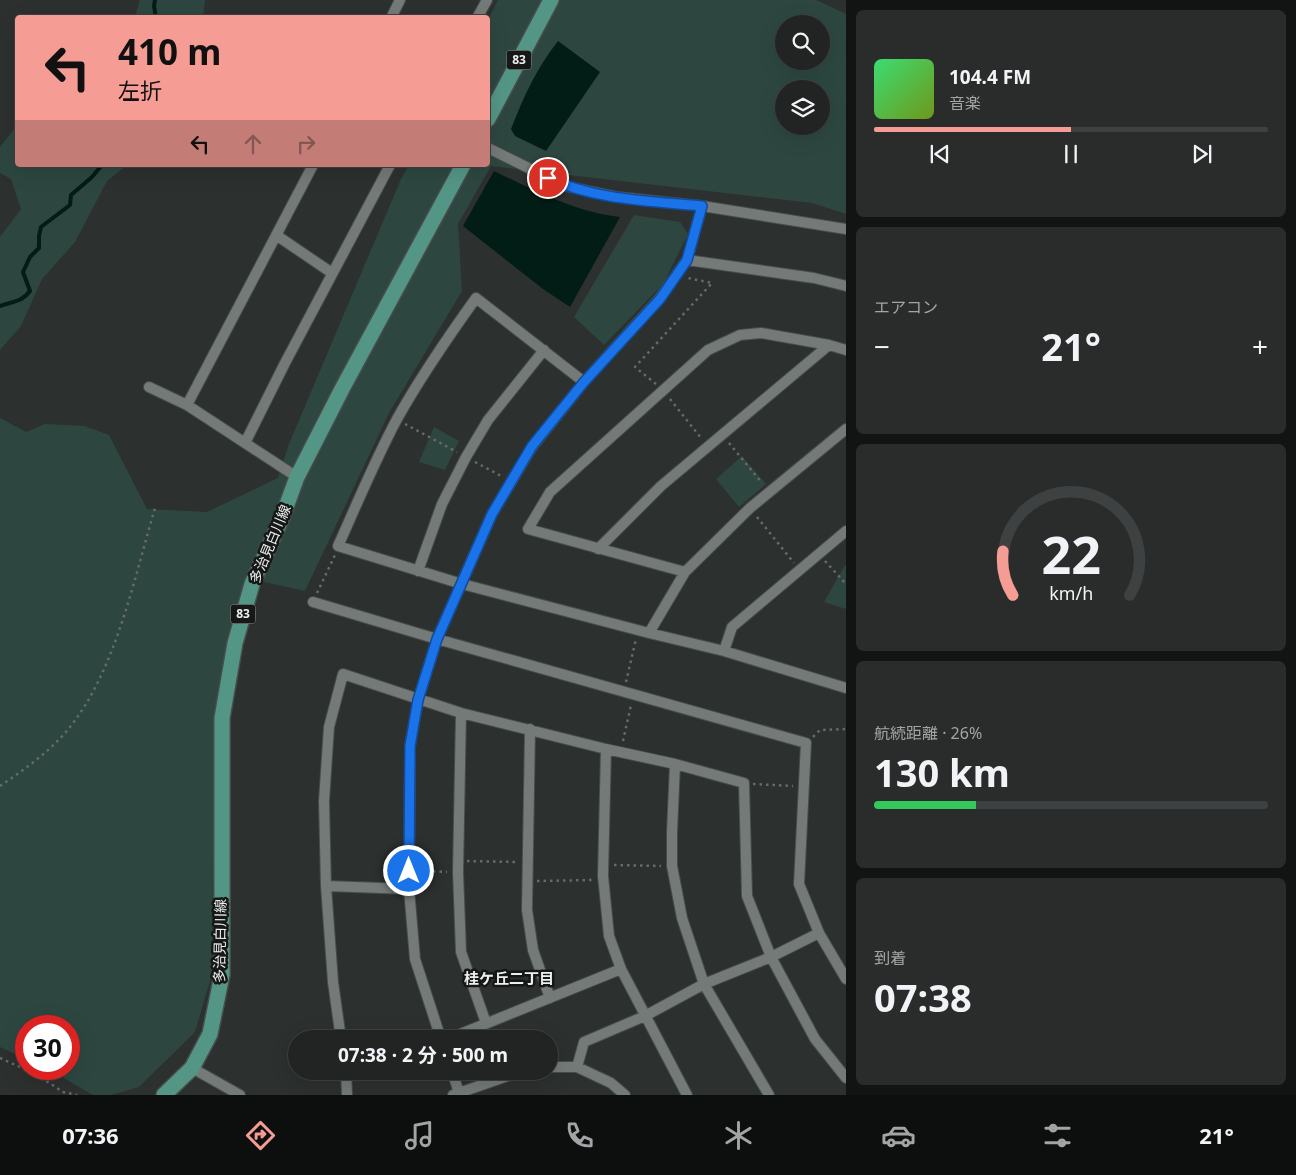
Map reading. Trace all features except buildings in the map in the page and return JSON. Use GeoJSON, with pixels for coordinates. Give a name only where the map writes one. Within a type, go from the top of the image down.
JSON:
{"type":"FeatureCollection","features":[{"type":"Feature","properties":{"kind":"main road","name":"83"},"geometry":{"type":"LineString","coordinates":[[490,115],[551,0]]}},
{"type":"Feature","properties":{"kind":"main road","name":"多治見白川線"},"geometry":{"type":"LineString","coordinates":[[164,1095],[192,1068],[210,1034],[222,976],[222,718],[235,642],[252,584],[282,518],[297,477],[342,388],[462,167]]}},
{"type":"Feature","properties":{"kind":"street"},"geometry":{"type":"LineString","coordinates":[[392,15],[400,0]]}},
{"type":"Feature","properties":{"kind":"street"},"geometry":{"type":"LineString","coordinates":[[479,15],[487,0]]}},
{"type":"Feature","properties":{"kind":"street"},"geometry":{"type":"LineString","coordinates":[[490,149],[565,186],[617,197],[702,206],[846,229]]}},
{"type":"Feature","properties":{"kind":"street"},"geometry":{"type":"LineString","coordinates":[[187,404],[312,167]]}},
{"type":"Feature","properties":{"kind":"street"},"geometry":{"type":"LineString","coordinates":[[245,443],[389,167]]}},
{"type":"Feature","properties":{"kind":"street"},"geometry":{"type":"LineString","coordinates":[[438,1030],[415,959],[409,889],[410,746],[418,700],[437,639],[492,514],[532,446],[584,382],[660,299],[687,260],[702,206]]}},
{"type":"Feature","properties":{"kind":"street"},"geometry":{"type":"LineString","coordinates":[[276,235],[332,273]]}},
{"type":"Feature","properties":{"kind":"street"},"geometry":{"type":"LineString","coordinates":[[687,260],[814,278],[846,286]]}},
{"type":"Feature","properties":{"kind":"street"},"geometry":{"type":"LineString","coordinates":[[584,382],[476,298],[430,363],[397,420],[338,546],[462,584],[724,651],[846,688]]}},
{"type":"Feature","properties":{"kind":"street"},"geometry":{"type":"LineString","coordinates":[[686,572],[528,529],[550,492],[708,350],[740,335],[762,333],[829,344],[846,350]]}},
{"type":"Feature","properties":{"kind":"street"},"geometry":{"type":"LineString","coordinates":[[598,549],[661,486],[829,344]]}},
{"type":"Feature","properties":{"kind":"street"},"geometry":{"type":"LineString","coordinates":[[418,570],[442,504],[466,457],[488,420],[544,350]]}},
{"type":"Feature","properties":{"kind":"street"},"geometry":{"type":"LineString","coordinates":[[149,387],[187,404],[297,477]]}},
{"type":"Feature","properties":{"kind":"street"},"geometry":{"type":"LineString","coordinates":[[650,633],[686,572],[750,508],[846,428]]}},
{"type":"Feature","properties":{"kind":"street"},"geometry":{"type":"LineString","coordinates":[[724,651],[732,627],[846,531]]}},
{"type":"Feature","properties":{"kind":"street"},"geometry":{"type":"LineString","coordinates":[[313,602],[437,639],[806,742],[799,884],[819,933],[846,979]]}},
{"type":"Feature","properties":{"kind":"street"},"geometry":{"type":"LineString","coordinates":[[340,1030],[333,982],[326,886],[324,802],[329,726],[343,674],[461,713],[675,764],[744,783],[747,896],[770,957],[816,1039],[846,1078]]}},
{"type":"Feature","properties":{"kind":"street"},"geometry":{"type":"LineString","coordinates":[[461,713],[458,861],[461,952],[486,1023]]}},
{"type":"Feature","properties":{"kind":"street"},"geometry":{"type":"LineString","coordinates":[[530,729],[527,910],[533,950],[550,998]]}},
{"type":"Feature","properties":{"kind":"street"},"geometry":{"type":"LineString","coordinates":[[606,749],[603,880],[609,936],[621,969],[687,1095]]}},
{"type":"Feature","properties":{"kind":"street"},"geometry":{"type":"LineString","coordinates":[[675,764],[672,866],[682,918],[704,984],[769,1095]]}},
{"type":"Feature","properties":{"kind":"street"},"geometry":{"type":"LineString","coordinates":[[326,886],[409,889]]}},
{"type":"Feature","properties":{"kind":"street"},"geometry":{"type":"LineString","coordinates":[[577,1067],[584,1042],[645,1016],[704,984],[770,957],[819,933]]}},
{"type":"Feature","properties":{"kind":"street"},"geometry":{"type":"LineString","coordinates":[[469,1030],[621,969]]}},
{"type":"Feature","properties":{"kind":"street"},"geometry":{"type":"LineString","coordinates":[[558,1067],[577,1067],[611,1083],[625,1095]]}},
{"type":"Feature","properties":{"kind":"street"},"geometry":{"type":"LineString","coordinates":[[192,1068],[240,1095]]}},
{"type":"Feature","properties":{"kind":"street"},"geometry":{"type":"LineString","coordinates":[[347,1095],[348,1080]]}},
{"type":"Feature","properties":{"kind":"street"},"geometry":{"type":"LineString","coordinates":[[454,1080],[456,1094],[496,1080]]}},
{"type":"Feature","properties":{"kind":"path"},"geometry":{"type":"LineString","coordinates":[[676,275],[712,283],[636,366],[663,391],[708,447]]}},
{"type":"Feature","properties":{"kind":"path"},"geometry":{"type":"LineString","coordinates":[[397,420],[511,481]]}},
{"type":"Feature","properties":{"kind":"path"},"geometry":{"type":"LineString","coordinates":[[722,435],[770,492]]}},
{"type":"Feature","properties":{"kind":"path"},"geometry":{"type":"LineString","coordinates":[[0,786],[37,760],[69,728],[92,696],[116,640],[155,508]]}},
{"type":"Feature","properties":{"kind":"path"},"geometry":{"type":"LineString","coordinates":[[750,508],[799,570]]}},
{"type":"Feature","properties":{"kind":"path"},"geometry":{"type":"LineString","coordinates":[[313,602],[338,546]]}},
{"type":"Feature","properties":{"kind":"path"},"geometry":{"type":"LineString","coordinates":[[819,554],[846,584]]}},
{"type":"Feature","properties":{"kind":"path"},"geometry":{"type":"LineString","coordinates":[[621,752],[638,630]]}},
{"type":"Feature","properties":{"kind":"path"},"geometry":{"type":"LineString","coordinates":[[806,742],[820,730],[846,729]]}},
{"type":"Feature","properties":{"kind":"path"},"geometry":{"type":"LineString","coordinates":[[744,783],[804,787]]}},
{"type":"Feature","properties":{"kind":"path"},"geometry":{"type":"LineString","coordinates":[[458,861],[528,862]]}},
{"type":"Feature","properties":{"kind":"path"},"geometry":{"type":"LineString","coordinates":[[603,865],[672,866]]}},
{"type":"Feature","properties":{"kind":"path"},"geometry":{"type":"LineString","coordinates":[[409,871],[458,872]]}},
{"type":"Feature","properties":{"kind":"path"},"geometry":{"type":"LineString","coordinates":[[528,881],[603,880]]}},
{"type":"Feature","properties":{"kind":"path"},"geometry":{"type":"LineString","coordinates":[[0,1058],[36,1074],[63,1092],[77,1095]]}},
{"type":"Feature","properties":{"kind":"shaded area"},"geometry":{"type":"Polygon","coordinates":[[[140,0],[205,0],[203,15],[136,15],[140,0]]]}},
{"type":"Feature","properties":{"kind":"shaded area"},"geometry":{"type":"Polygon","coordinates":[[[498,0],[816,0],[846,14],[846,214],[812,203],[491,166],[458,224],[462,291],[389,413],[305,591],[246,578],[226,648],[214,719],[212,974],[195,1032],[139,1087],[111,1095],[93,1095],[67,1080],[80,1080],[80,1015],[15,1015],[15,1054],[0,1047],[0,418],[26,432],[45,424],[84,426],[109,435],[147,509],[207,512],[278,478],[289,444],[401,179],[408,167],[490,167],[490,16],[498,0]]]}},
{"type":"Feature","properties":{"kind":"shaded area"},"geometry":{"type":"Polygon","coordinates":[[[558,41],[600,72],[546,151],[515,136],[511,129],[531,83],[558,41]]]}},
{"type":"Feature","properties":{"kind":"shaded area"},"geometry":{"type":"Polygon","coordinates":[[[15,128],[15,167],[124,167],[107,181],[75,242],[42,279],[21,326],[0,350],[0,237],[21,209],[11,179],[0,173],[0,147],[15,128]]]}},
{"type":"Feature","properties":{"kind":"shaded area"},"geometry":{"type":"Polygon","coordinates":[[[494,171],[571,206],[620,217],[570,307],[543,289],[463,226],[494,171]]]}},
{"type":"Feature","properties":{"kind":"shaded area"},"geometry":{"type":"Polygon","coordinates":[[[634,215],[680,222],[688,234],[663,284],[604,345],[574,317],[634,215]]]}},
{"type":"Feature","properties":{"kind":"shaded area"},"geometry":{"type":"Polygon","coordinates":[[[434,427],[459,441],[445,470],[419,462],[434,427]]]}},
{"type":"Feature","properties":{"kind":"shaded area"},"geometry":{"type":"Polygon","coordinates":[[[742,456],[766,484],[739,507],[716,479],[742,456]]]}},
{"type":"Feature","properties":{"kind":"shaded area"},"geometry":{"type":"Polygon","coordinates":[[[846,566],[846,609],[824,602],[846,566]]]}},
{"type":"Feature","properties":{"kind":"waterway"},"geometry":{"type":"LineString","coordinates":[[155,0],[156,15]]}},
{"type":"Feature","properties":{"kind":"waterway"},"geometry":{"type":"LineString","coordinates":[[0,306],[20,300],[30,291],[23,272],[30,257],[39,248],[41,227],[70,205],[71,195],[100,167]]}},
{"type":"Feature","properties":{"kind":"district","name":"桂ケ丘二丁目"},"geometry":{"type":"Point","coordinates":[509,979]}},
{"type":"Feature","properties":{"kind":"route"},"geometry":{"type":"LineString","coordinates":[[409,871],[410,746],[418,700],[437,639],[492,514],[532,446],[584,382],[660,299],[687,260],[702,206],[617,197],[565,186],[548,178]]}}]}
